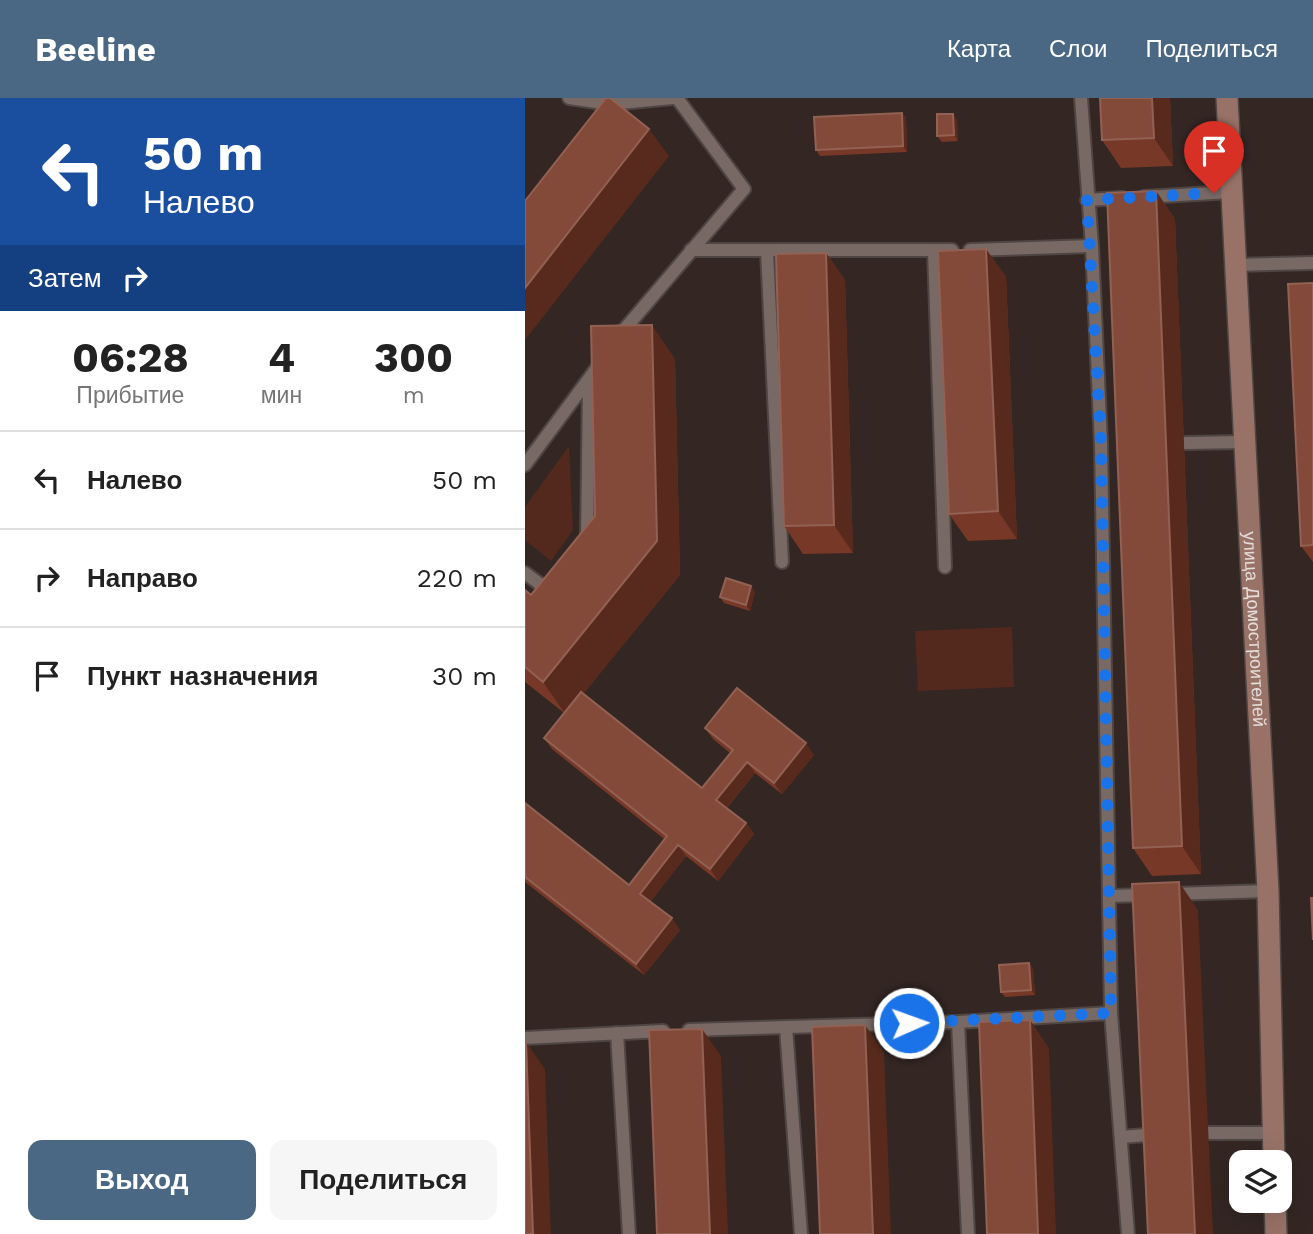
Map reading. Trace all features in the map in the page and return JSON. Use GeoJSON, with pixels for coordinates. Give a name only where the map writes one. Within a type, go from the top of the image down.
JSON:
{"type":"FeatureCollection","features":[{"type":"Feature","properties":{"kind":"street","name":"улица Домостроителей"},"geometry":{"type":"LineString","coordinates":[[1227,98],[1268,891],[1274,1150]]}},
{"type":"Feature","properties":{"kind":"street"},"geometry":{"type":"LineString","coordinates":[[1275,1213],[1276,1234]]}},
{"type":"Feature","properties":{"kind":"lane"},"geometry":{"type":"LineString","coordinates":[[525,465],[625,327],[744,189],[675,98],[606,109],[569,98]]}},
{"type":"Feature","properties":{"kind":"lane"},"geometry":{"type":"LineString","coordinates":[[1081,98],[1107,444],[1111,1013],[1128,1234]]}},
{"type":"Feature","properties":{"kind":"lane"},"geometry":{"type":"LineString","coordinates":[[1087,200],[1231,192]]}},
{"type":"Feature","properties":{"kind":"lane"},"geometry":{"type":"LineString","coordinates":[[691,250],[934,251],[1092,246]]}},
{"type":"Feature","properties":{"kind":"lane"},"geometry":{"type":"LineString","coordinates":[[767,251],[782,562]]}},
{"type":"Feature","properties":{"kind":"lane"},"geometry":{"type":"LineString","coordinates":[[934,251],[945,566]]}},
{"type":"Feature","properties":{"kind":"lane"},"geometry":{"type":"LineString","coordinates":[[1235,265],[1313,263]]}},
{"type":"Feature","properties":{"kind":"lane"},"geometry":{"type":"LineString","coordinates":[[580,552],[587,542],[589,380]]}},
{"type":"Feature","properties":{"kind":"lane"},"geometry":{"type":"LineString","coordinates":[[1184,443],[1243,442]]}},
{"type":"Feature","properties":{"kind":"lane"},"geometry":{"type":"LineString","coordinates":[[525,573],[551,594],[559,584]]}},
{"type":"Feature","properties":{"kind":"lane"},"geometry":{"type":"LineString","coordinates":[[1109,896],[1268,891]]}},
{"type":"Feature","properties":{"kind":"lane"},"geometry":{"type":"LineString","coordinates":[[525,1038],[958,1022],[1111,1013]]}},
{"type":"Feature","properties":{"kind":"lane"},"geometry":{"type":"LineString","coordinates":[[958,1022],[968,1234]]}},
{"type":"Feature","properties":{"kind":"lane"},"geometry":{"type":"LineString","coordinates":[[786,1027],[801,1234]]}},
{"type":"Feature","properties":{"kind":"lane"},"geometry":{"type":"LineString","coordinates":[[617,1033],[629,1234]]}},
{"type":"Feature","properties":{"kind":"lane"},"geometry":{"type":"LineString","coordinates":[[1208,1133],[1273,1132]]}},
{"type":"Feature","properties":{"kind":"lane"},"geometry":{"type":"LineString","coordinates":[[1121,1137],[1161,1134]]}},
{"type":"Feature","properties":{"kind":"shaded area"},"geometry":{"type":"Polygon","coordinates":[[[569,446],[573,530],[551,561],[525,540],[525,507],[569,446]]]}},
{"type":"Feature","properties":{"kind":"shaded area"},"geometry":{"type":"Polygon","coordinates":[[[1012,627],[1014,687],[918,691],[915,631],[1012,627]]]}},
{"type":"Feature","properties":{"kind":"building"},"geometry":{"type":"Polygon","coordinates":[[[606,98],[610,98],[649,129],[525,288],[525,201],[606,98]]]}},
{"type":"Feature","properties":{"kind":"building"},"geometry":{"type":"Polygon","coordinates":[[[1100,98],[1152,98],[1154,138],[1102,140],[1100,98]]]}},
{"type":"Feature","properties":{"kind":"building"},"geometry":{"type":"Polygon","coordinates":[[[902,113],[903,146],[816,150],[814,117],[902,113]]]}},
{"type":"Feature","properties":{"kind":"building"},"geometry":{"type":"Polygon","coordinates":[[[937,114],[953,114],[954,135],[937,136],[937,114]]]}},
{"type":"Feature","properties":{"kind":"building"},"geometry":{"type":"Polygon","coordinates":[[[1156,191],[1182,846],[1133,848],[1107,193],[1156,191]]]}},
{"type":"Feature","properties":{"kind":"building"},"geometry":{"type":"Polygon","coordinates":[[[986,249],[998,511],[949,514],[938,251],[986,249]]]}},
{"type":"Feature","properties":{"kind":"building"},"geometry":{"type":"Polygon","coordinates":[[[826,253],[834,525],[784,526],[776,254],[826,253]]]}},
{"type":"Feature","properties":{"kind":"building"},"geometry":{"type":"Polygon","coordinates":[[[1313,283],[1313,545],[1301,546],[1288,284],[1313,283]]]}},
{"type":"Feature","properties":{"kind":"building"},"geometry":{"type":"Polygon","coordinates":[[[652,325],[657,541],[543,682],[525,667],[525,590],[531,595],[595,516],[591,326],[652,325]]]}},
{"type":"Feature","properties":{"kind":"building"},"geometry":{"type":"Polygon","coordinates":[[[726,578],[751,586],[746,605],[720,597],[726,578]]]}},
{"type":"Feature","properties":{"kind":"building"},"geometry":{"type":"Polygon","coordinates":[[[737,688],[806,743],[774,783],[747,762],[716,800],[746,823],[710,869],[678,845],[640,894],[672,918],[636,964],[525,877],[525,803],[629,885],[667,836],[544,738],[581,692],[702,788],[733,750],[705,728],[737,688]]]}},
{"type":"Feature","properties":{"kind":"building"},"geometry":{"type":"Polygon","coordinates":[[[1179,882],[1195,1234],[1148,1234],[1132,884],[1179,882]]]}},
{"type":"Feature","properties":{"kind":"building"},"geometry":{"type":"Polygon","coordinates":[[[1311,898],[1313,898],[1313,940],[1311,898]]]}},
{"type":"Feature","properties":{"kind":"building"},"geometry":{"type":"Polygon","coordinates":[[[1029,963],[1031,990],[1001,992],[999,965],[1029,963]]]}},
{"type":"Feature","properties":{"kind":"building"},"geometry":{"type":"Polygon","coordinates":[[[1030,1020],[1038,1234],[987,1234],[979,1022],[1030,1020]]]}},
{"type":"Feature","properties":{"kind":"building"},"geometry":{"type":"Polygon","coordinates":[[[865,1025],[873,1234],[820,1234],[812,1027],[865,1025]]]}},
{"type":"Feature","properties":{"kind":"building"},"geometry":{"type":"Polygon","coordinates":[[[702,1029],[710,1234],[657,1234],[649,1030],[702,1029]]]}},
{"type":"Feature","properties":{"kind":"building"},"geometry":{"type":"Polygon","coordinates":[[[526,1042],[533,1234],[525,1234],[526,1042]]]}},
{"type":"Feature","properties":{"kind":"route"},"geometry":{"type":"LineString","coordinates":[[909,1023],[1111,1013],[1101,444],[1092,246],[1087,200],[1214,193]]}}]}
